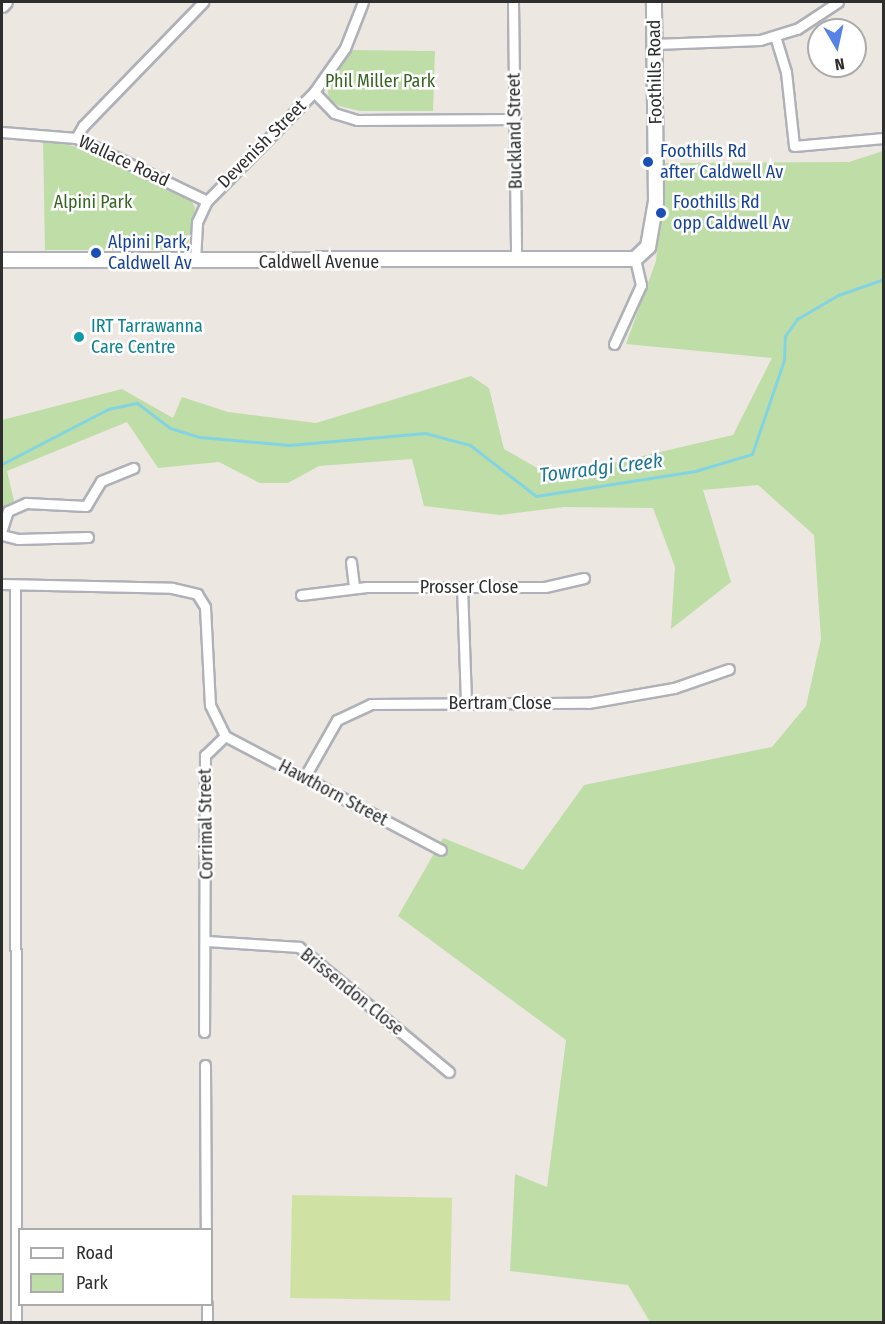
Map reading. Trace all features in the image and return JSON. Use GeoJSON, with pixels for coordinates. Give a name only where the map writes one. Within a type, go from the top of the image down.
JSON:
{"type":"FeatureCollection","features":[{"type":"Feature","properties":{"kind":"main road"},"geometry":{"type":"LineString","coordinates":[[2,5],[5,2]]}},
{"type":"Feature","properties":{"kind":"main road","name":"Foothills Road"},"geometry":{"type":"LineString","coordinates":[[636,259],[648,247],[656,201],[654,2]]}},
{"type":"Feature","properties":{"kind":"main road","name":"Caldwell Avenue"},"geometry":{"type":"LineString","coordinates":[[2,260],[516,261],[636,259]]}},
{"type":"Feature","properties":{"kind":"street"},"geometry":{"type":"LineString","coordinates":[[76,138],[82,126],[203,2]]}},
{"type":"Feature","properties":{"kind":"street","name":"Devenish Street"},"geometry":{"type":"LineString","coordinates":[[195,261],[197,222],[207,201],[314,92],[345,48],[363,2]]}},
{"type":"Feature","properties":{"kind":"street","name":"Buckland Street"},"geometry":{"type":"LineString","coordinates":[[513,2],[516,261]]}},
{"type":"Feature","properties":{"kind":"street"},"geometry":{"type":"LineString","coordinates":[[655,44],[716,45],[775,36],[822,15],[838,2]]}},
{"type":"Feature","properties":{"kind":"street"},"geometry":{"type":"LineString","coordinates":[[775,36],[786,72],[794,146],[884,138]]}},
{"type":"Feature","properties":{"kind":"street"},"geometry":{"type":"LineString","coordinates":[[314,92],[334,113],[357,120],[515,119]]}},
{"type":"Feature","properties":{"kind":"street","name":"Wallace Road"},"geometry":{"type":"LineString","coordinates":[[2,132],[76,138],[207,201]]}},
{"type":"Feature","properties":{"kind":"street"},"geometry":{"type":"LineString","coordinates":[[614,344],[641,285],[636,259]]}},
{"type":"Feature","properties":{"kind":"street"},"geometry":{"type":"LineString","coordinates":[[2,529],[8,511],[26,503],[86,506],[100,481],[134,468]]}},
{"type":"Feature","properties":{"kind":"street"},"geometry":{"type":"LineString","coordinates":[[2,535],[18,539],[88,537]]}},
{"type":"Feature","properties":{"kind":"street"},"geometry":{"type":"LineString","coordinates":[[351,562],[354,588]]}},
{"type":"Feature","properties":{"kind":"street","name":"Prosser Close"},"geometry":{"type":"LineString","coordinates":[[301,594],[354,588],[545,587],[584,578]]}},
{"type":"Feature","properties":{"kind":"street"},"geometry":{"type":"LineString","coordinates":[[2,584],[172,588],[197,594],[207,615],[210,705],[225,736]]}},
{"type":"Feature","properties":{"kind":"street"},"geometry":{"type":"LineString","coordinates":[[15,586],[16,1323]]}},
{"type":"Feature","properties":{"kind":"street"},"geometry":{"type":"LineString","coordinates":[[462,587],[466,704]]}},
{"type":"Feature","properties":{"kind":"street","name":"Bertram Close"},"geometry":{"type":"LineString","coordinates":[[304,778],[337,720],[371,704],[588,703],[674,688],[729,669]]}},
{"type":"Feature","properties":{"kind":"street","name":"Hawthorn Street"},"geometry":{"type":"LineString","coordinates":[[225,736],[441,850]]}},
{"type":"Feature","properties":{"kind":"street","name":"Corrimal Street"},"geometry":{"type":"LineString","coordinates":[[204,1032],[207,941],[205,755],[225,736]]}},
{"type":"Feature","properties":{"kind":"street","name":"Brissendon Close"},"geometry":{"type":"LineString","coordinates":[[207,941],[299,947],[449,1072]]}},
{"type":"Feature","properties":{"kind":"street"},"geometry":{"type":"LineString","coordinates":[[205,1065],[206,1228]]}},
{"type":"Feature","properties":{"kind":"street"},"geometry":{"type":"LineString","coordinates":[[207,1306],[207,1323]]}},
{"type":"Feature","properties":{"kind":"green space","name":"Phil Miller Park"},"geometry":{"type":"Polygon","coordinates":[[[349,50],[435,51],[433,111],[360,111],[339,106],[329,99],[327,85],[349,50]]]}},
{"type":"Feature","properties":{"kind":"green space","name":"Alpini Park"},"geometry":{"type":"Polygon","coordinates":[[[43,139],[98,152],[190,197],[195,208],[188,245],[179,250],[45,250],[43,139]]]}},
{"type":"Feature","properties":{"kind":"green space"},"geometry":{"type":"Polygon","coordinates":[[[883,151],[883,1322],[650,1322],[628,1285],[510,1271],[515,1174],[547,1187],[566,1040],[398,916],[443,838],[523,870],[584,785],[772,747],[806,706],[821,639],[814,535],[758,485],[703,490],[731,582],[671,629],[675,567],[653,508],[564,507],[500,515],[424,506],[412,459],[319,466],[288,483],[260,483],[219,462],[158,468],[127,422],[7,471],[15,505],[2,529],[2,420],[122,389],[173,418],[182,397],[228,412],[316,423],[471,376],[489,388],[504,449],[553,477],[733,435],[772,358],[626,344],[656,261],[665,163],[849,162],[883,151]]]}},
{"type":"Feature","properties":{"kind":"green space"},"geometry":{"type":"Polygon","coordinates":[[[292,1195],[452,1198],[450,1301],[290,1298],[292,1195]]]}},
{"type":"Feature","properties":{"kind":"waterway","name":"Towradgi Creek"},"geometry":{"type":"LineString","coordinates":[[2,464],[108,409],[137,403],[170,428],[200,437],[289,445],[425,433],[470,445],[536,496],[695,471],[752,454],[784,360],[785,336],[797,319],[838,295],[884,279]]}},
{"type":"Feature","properties":{"kind":"place","name":"Foothills Rd after Caldwell Av"},"geometry":{"type":"Point","coordinates":[648,162]}},
{"type":"Feature","properties":{"kind":"place","name":"Foothills Rd opp Caldwell Av"},"geometry":{"type":"Point","coordinates":[661,213]}},
{"type":"Feature","properties":{"kind":"place","name":"Alpini Park, Caldwell Av"},"geometry":{"type":"Point","coordinates":[96,253]}},
{"type":"Feature","properties":{"kind":"place","name":"IRT Tarrawanna Care Centre"},"geometry":{"type":"Point","coordinates":[79,337]}}]}
